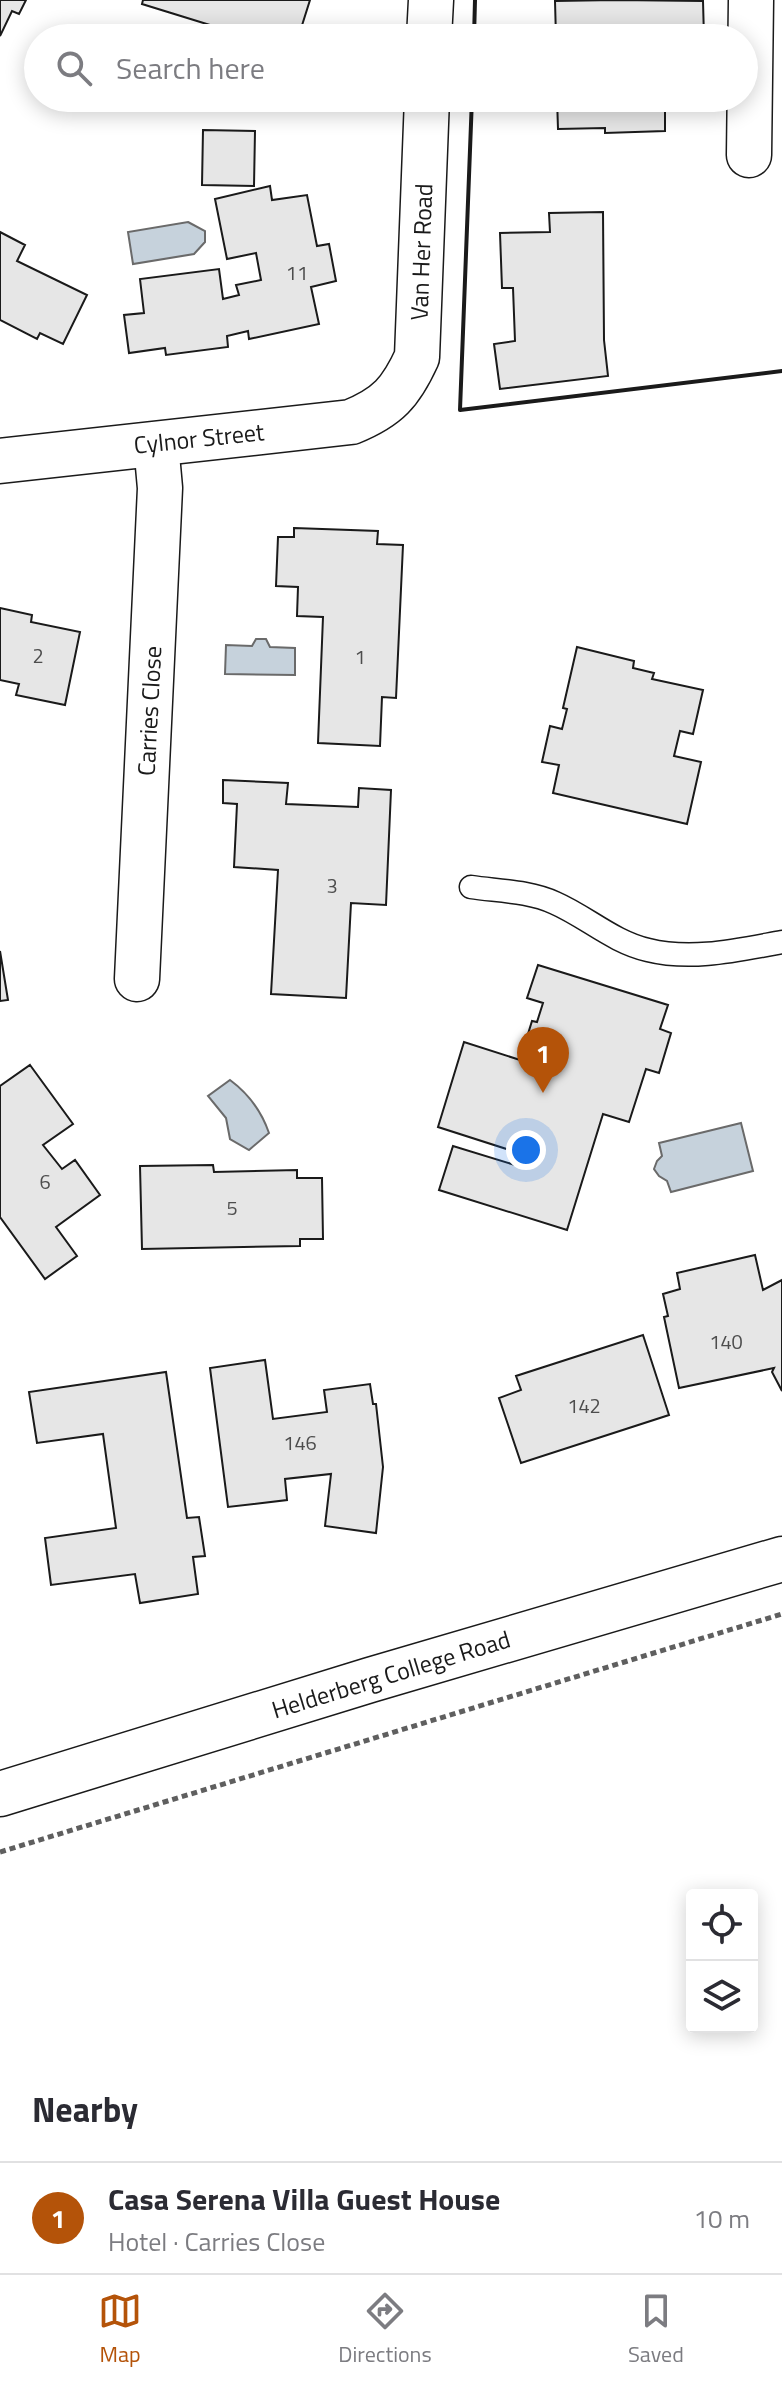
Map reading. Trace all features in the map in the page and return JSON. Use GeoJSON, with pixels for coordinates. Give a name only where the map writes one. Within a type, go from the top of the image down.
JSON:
{"type":"FeatureCollection","features":[{"type":"Feature","properties":{"kind":"street"},"geometry":{"type":"LineString","coordinates":[[430,24],[431,0]]}},
{"type":"Feature","properties":{"kind":"street"},"geometry":{"type":"LineString","coordinates":[[751,0],[751,24]]}},
{"type":"Feature","properties":{"kind":"street","name":"Van Her Road"},"geometry":{"type":"LineString","coordinates":[[392,399],[407,380],[417,357],[426,112]]}},
{"type":"Feature","properties":{"kind":"street"},"geometry":{"type":"LineString","coordinates":[[749,155],[750,112]]}},
{"type":"Feature","properties":{"kind":"street","name":"Cylnor Street"},"geometry":{"type":"LineString","coordinates":[[0,461],[351,422],[373,413],[392,399]]}},
{"type":"Feature","properties":{"kind":"street","name":"Carries Close"},"geometry":{"type":"LineString","coordinates":[[137,979],[160,488],[156,444]]}},
{"type":"Feature","properties":{"kind":"street","name":"Helderberg College Road"},"geometry":{"type":"LineString","coordinates":[[0,1794],[782,1559]]}},
{"type":"Feature","properties":{"kind":"lane"},"geometry":{"type":"LineString","coordinates":[[471,887],[531,895],[554,902],[629,945],[650,951],[705,954],[782,942]]}},
{"type":"Feature","properties":{"kind":"path"},"geometry":{"type":"LineString","coordinates":[[0,1852],[782,1614]]}},
{"type":"Feature","properties":{"kind":"shaded area"},"geometry":{"type":"Polygon","coordinates":[[[188,222],[205,231],[205,242],[194,254],[133,264],[128,232],[188,222]]]}},
{"type":"Feature","properties":{"kind":"shaded area"},"geometry":{"type":"Polygon","coordinates":[[[256,639],[266,639],[270,647],[295,648],[295,675],[225,674],[226,645],[252,646],[256,639]]]}},
{"type":"Feature","properties":{"kind":"shaded area"},"geometry":{"type":"Polygon","coordinates":[[[230,1080],[254,1103],[269,1133],[249,1150],[230,1139],[226,1118],[208,1096],[230,1080]]]}},
{"type":"Feature","properties":{"kind":"shaded area"},"geometry":{"type":"Polygon","coordinates":[[[741,1123],[753,1171],[671,1192],[667,1181],[654,1169],[662,1156],[659,1143],[741,1123]]]}},
{"type":"Feature","properties":{"kind":"building"},"geometry":{"type":"Polygon","coordinates":[[[0,0],[26,0],[19,14],[12,11],[0,36],[0,0]]]}},
{"type":"Feature","properties":{"kind":"building"},"geometry":{"type":"Polygon","coordinates":[[[143,0],[310,0],[302,24],[207,24],[142,4],[143,0]]]}},
{"type":"Feature","properties":{"kind":"building"},"geometry":{"type":"Polygon","coordinates":[[[555,1],[703,1],[704,24],[556,24],[555,1]]]}},
{"type":"Feature","properties":{"kind":"building"},"geometry":{"type":"Polygon","coordinates":[[[557,112],[665,112],[665,131],[605,133],[605,128],[558,129],[557,112]]]}},
{"type":"Feature","properties":{"kind":"building"},"geometry":{"type":"Polygon","coordinates":[[[203,130],[255,131],[254,186],[202,185],[203,130]]]}},
{"type":"Feature","properties":{"kind":"building"},"geometry":{"type":"Polygon","coordinates":[[[270,186],[272,200],[307,195],[317,246],[329,244],[336,281],[311,287],[319,324],[249,339],[248,331],[227,336],[228,347],[166,355],[165,348],[129,353],[124,315],[144,313],[140,279],[219,269],[223,299],[239,295],[236,285],[261,280],[256,253],[227,259],[215,199],[270,186]]]}},
{"type":"Feature","properties":{"kind":"building"},"geometry":{"type":"Polygon","coordinates":[[[603,212],[604,340],[608,376],[500,389],[494,344],[515,341],[513,288],[502,288],[500,233],[550,232],[549,213],[603,212]]]}},
{"type":"Feature","properties":{"kind":"building"},"geometry":{"type":"Polygon","coordinates":[[[0,232],[25,245],[17,261],[87,295],[63,344],[40,333],[37,339],[0,320],[0,232]]]}},
{"type":"Feature","properties":{"kind":"building"},"geometry":{"type":"Polygon","coordinates":[[[294,528],[378,531],[377,544],[403,545],[396,698],[382,697],[380,746],[318,743],[323,617],[297,616],[298,587],[276,586],[278,537],[294,537],[294,528]]]}},
{"type":"Feature","properties":{"kind":"building"},"geometry":{"type":"Polygon","coordinates":[[[0,608],[32,615],[31,622],[80,632],[65,705],[16,695],[19,684],[0,680],[0,608]]]}},
{"type":"Feature","properties":{"kind":"building"},"geometry":{"type":"Polygon","coordinates":[[[577,647],[634,661],[633,668],[654,673],[652,679],[703,690],[693,734],[680,731],[674,756],[701,762],[687,824],[553,793],[559,765],[542,762],[550,726],[562,729],[567,709],[563,708],[577,647]]]}},
{"type":"Feature","properties":{"kind":"building"},"geometry":{"type":"Polygon","coordinates":[[[223,780],[288,783],[286,804],[358,807],[359,788],[391,790],[386,905],[351,903],[346,998],[271,994],[278,870],[234,867],[237,804],[223,803],[223,780]]]}},
{"type":"Feature","properties":{"kind":"building"},"geometry":{"type":"Polygon","coordinates":[[[0,951],[8,1000],[0,1001],[0,951]]]}},
{"type":"Feature","properties":{"kind":"building"},"geometry":{"type":"Polygon","coordinates":[[[538,965],[668,1005],[660,1029],[671,1033],[659,1073],[646,1069],[629,1122],[603,1114],[567,1230],[439,1190],[453,1146],[515,1165],[519,1153],[438,1127],[464,1042],[520,1060],[532,1021],[537,1022],[543,1003],[527,998],[538,965]]]}},
{"type":"Feature","properties":{"kind":"building"},"geometry":{"type":"Polygon","coordinates":[[[30,1065],[73,1124],[43,1145],[62,1169],[75,1160],[100,1195],[56,1227],[77,1256],[45,1279],[0,1217],[0,1086],[30,1065]]]}},
{"type":"Feature","properties":{"kind":"building"},"geometry":{"type":"Polygon","coordinates":[[[213,1165],[214,1172],[297,1170],[297,1178],[322,1178],[323,1239],[300,1239],[300,1246],[142,1249],[140,1166],[213,1165]]]}},
{"type":"Feature","properties":{"kind":"building"},"geometry":{"type":"Polygon","coordinates":[[[755,1255],[763,1290],[782,1280],[782,1391],[772,1372],[774,1368],[679,1388],[664,1317],[668,1316],[663,1294],[680,1289],[677,1273],[755,1255]]]}},
{"type":"Feature","properties":{"kind":"building"},"geometry":{"type":"Polygon","coordinates":[[[643,1335],[669,1415],[521,1463],[499,1398],[521,1390],[516,1376],[643,1335]]]}},
{"type":"Feature","properties":{"kind":"building"},"geometry":{"type":"Polygon","coordinates":[[[265,1360],[273,1419],[327,1412],[324,1390],[370,1384],[373,1404],[376,1404],[383,1467],[376,1533],[325,1526],[331,1474],[285,1479],[287,1500],[228,1507],[210,1368],[265,1360]]]}},
{"type":"Feature","properties":{"kind":"building"},"geometry":{"type":"Polygon","coordinates":[[[166,1372],[187,1518],[199,1517],[205,1556],[193,1557],[198,1594],[140,1603],[135,1574],[51,1585],[45,1538],[116,1528],[103,1434],[37,1443],[29,1392],[166,1372]]]}},
{"type":"Feature","properties":{"kind":"wall"},"geometry":{"type":"LineString","coordinates":[[474,24],[475,0]]}},
{"type":"Feature","properties":{"kind":"wall"},"geometry":{"type":"LineString","coordinates":[[471,112],[460,410],[782,371]]}},
{"type":"Feature","properties":{"kind":"place","name":"Casa Serena Villa Guest House"},"geometry":{"type":"Point","coordinates":[543,1093]}}]}
